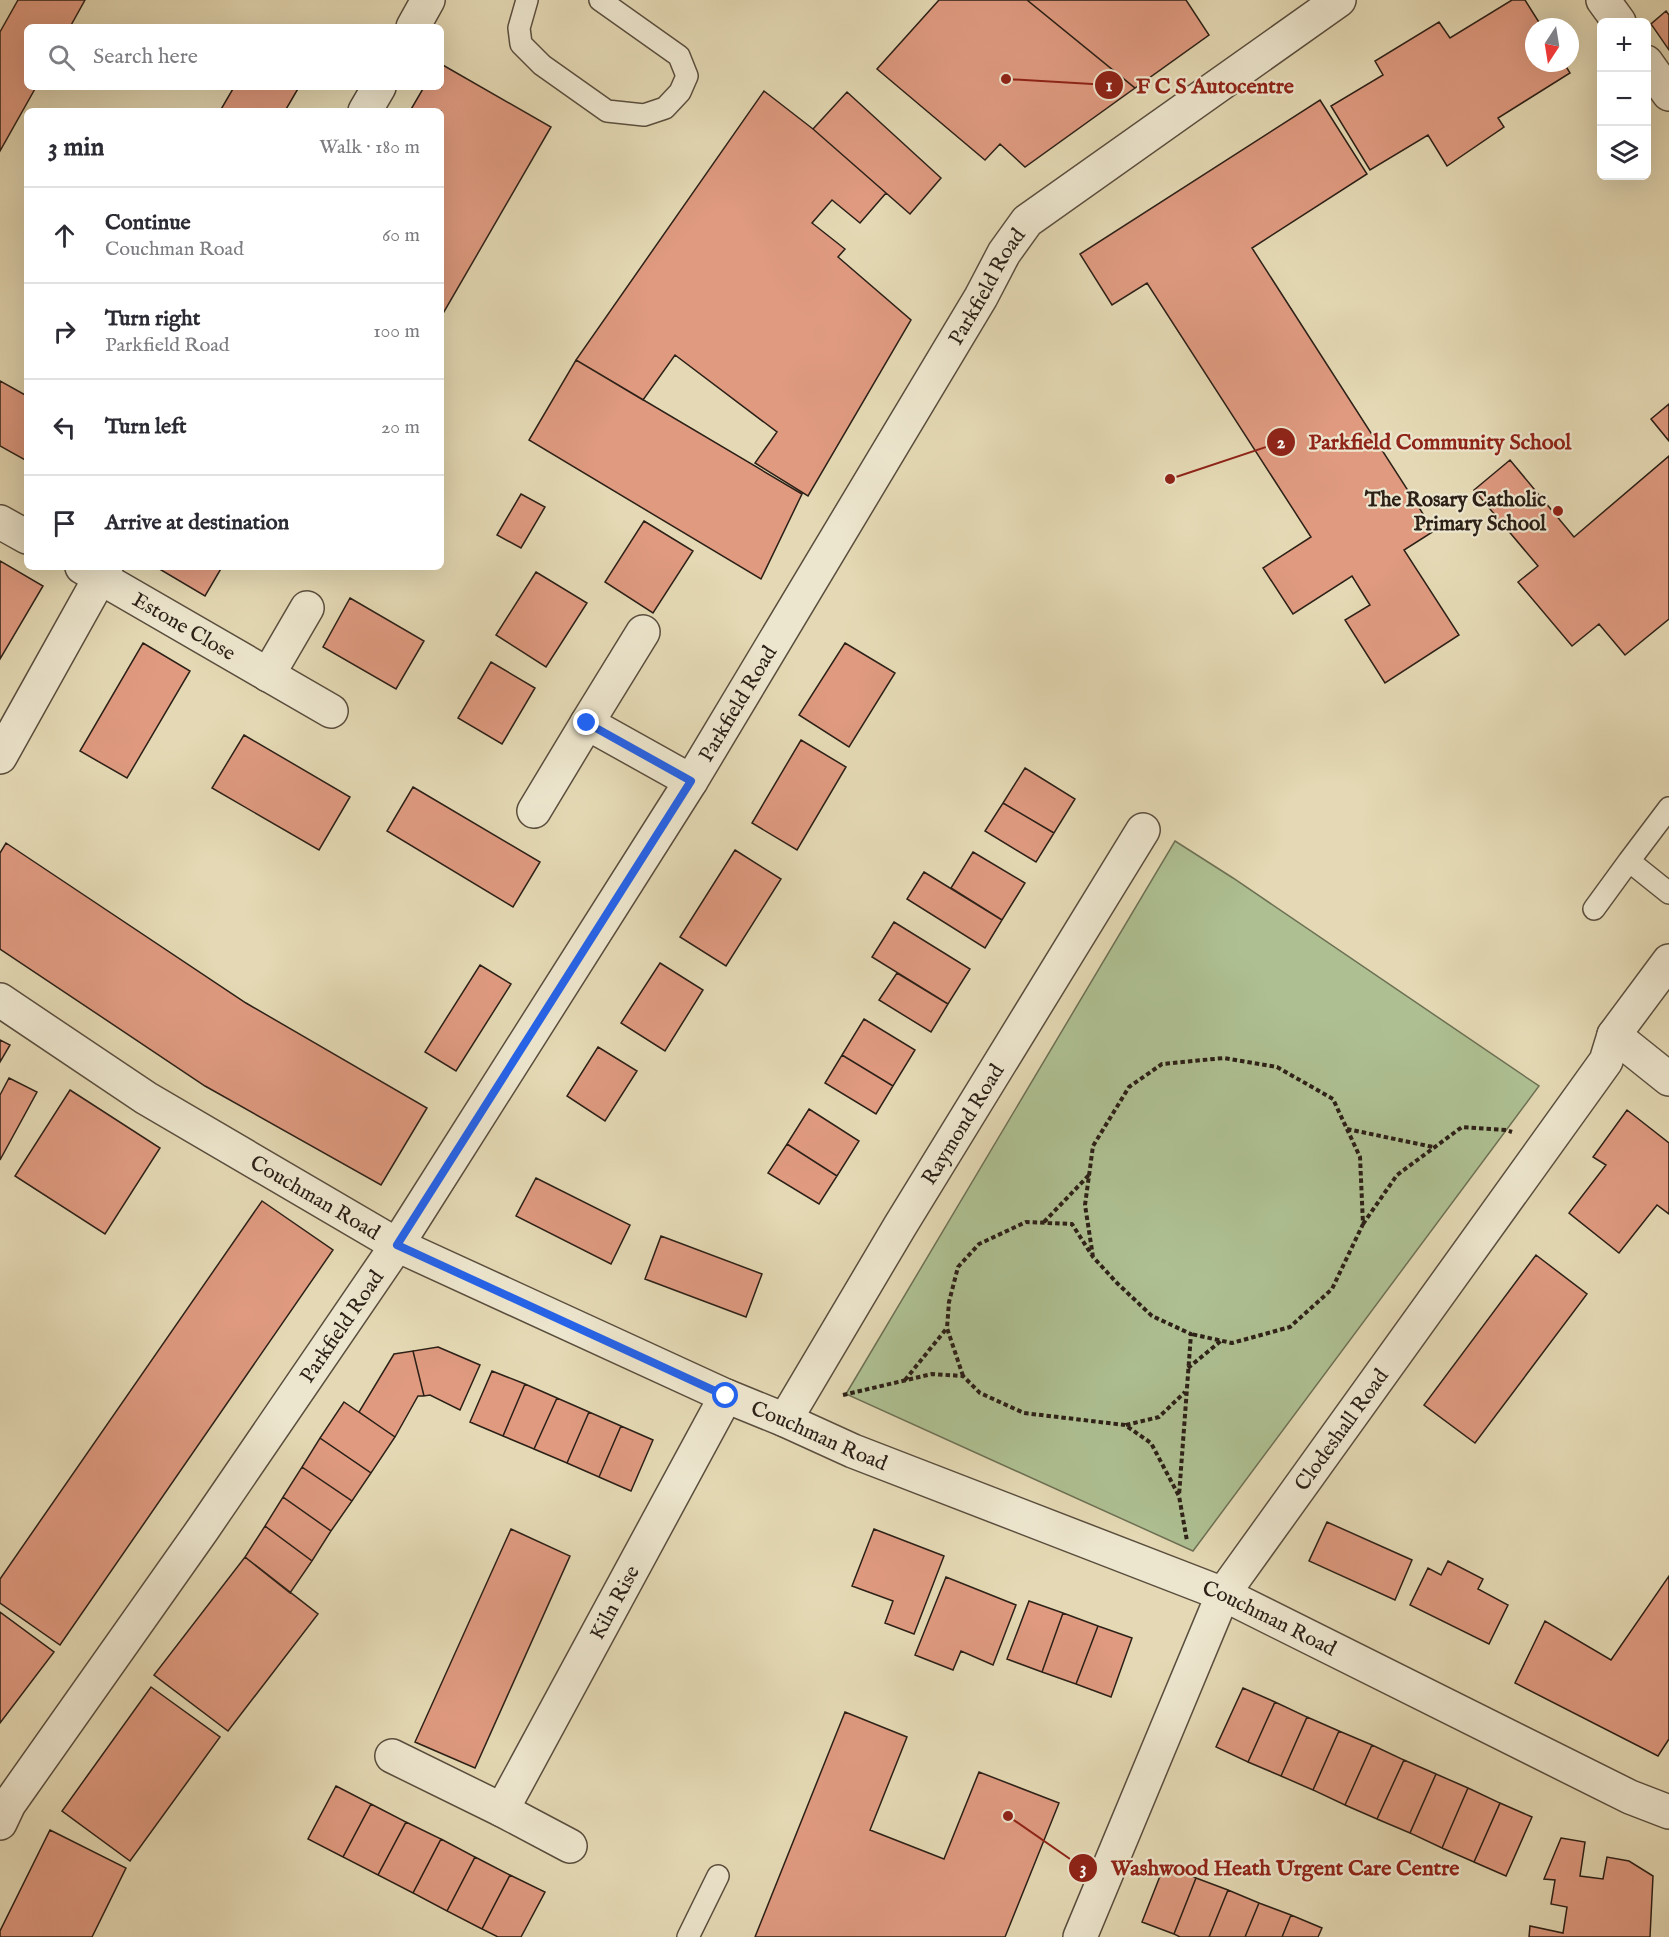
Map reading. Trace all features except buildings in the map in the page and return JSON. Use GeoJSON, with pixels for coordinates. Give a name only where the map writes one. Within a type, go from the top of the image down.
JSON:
{"type":"FeatureCollection","features":[{"type":"Feature","properties":{"kind":"street"},"geometry":{"type":"LineString","coordinates":[[415,24],[428,0]]}},
{"type":"Feature","properties":{"kind":"street","name":"Parkfield Road"},"geometry":{"type":"LineString","coordinates":[[0,1823],[9,1804],[203,1529],[397,1245],[691,781],[981,297],[1004,253],[1027,221],[1339,0]]}},
{"type":"Feature","properties":{"kind":"street"},"geometry":{"type":"LineString","coordinates":[[1603,0],[1616,18]]}},
{"type":"Feature","properties":{"kind":"street"},"geometry":{"type":"LineString","coordinates":[[1651,68],[1669,94]]}},
{"type":"Feature","properties":{"kind":"street"},"geometry":{"type":"LineString","coordinates":[[367,108],[377,90]]}},
{"type":"Feature","properties":{"kind":"street"},"geometry":{"type":"LineString","coordinates":[[0,522],[24,535]]}},
{"type":"Feature","properties":{"kind":"street"},"geometry":{"type":"LineString","coordinates":[[0,757],[96,570]]}},
{"type":"Feature","properties":{"kind":"street","name":"Estone Close"},"geometry":{"type":"LineString","coordinates":[[96,570],[330,711]]}},
{"type":"Feature","properties":{"kind":"street"},"geometry":{"type":"LineString","coordinates":[[268,675],[307,608]]}},
{"type":"Feature","properties":{"kind":"street"},"geometry":{"type":"LineString","coordinates":[[534,811],[643,632]]}},
{"type":"Feature","properties":{"kind":"street"},"geometry":{"type":"LineString","coordinates":[[587,723],[691,781]]}},
{"type":"Feature","properties":{"kind":"street","name":"Raymond Road"},"geometry":{"type":"LineString","coordinates":[[790,1411],[900,1226],[1143,830]]}},
{"type":"Feature","properties":{"kind":"street","name":"Clodeshall Road"},"geometry":{"type":"LineString","coordinates":[[1080,1937],[1209,1589],[1545,1146],[1606,1061],[1614,1035],[1669,961]]}},
{"type":"Feature","properties":{"kind":"street","name":"Couchman Road"},"geometry":{"type":"LineString","coordinates":[[0,1000],[146,1098],[397,1245],[726,1396],[790,1411],[853,1451],[1209,1589],[1630,1797],[1669,1812]]}},
{"type":"Feature","properties":{"kind":"street"},"geometry":{"type":"LineString","coordinates":[[1614,1035],[1669,1079]]}},
{"type":"Feature","properties":{"kind":"street","name":"Kiln Rise"},"geometry":{"type":"LineString","coordinates":[[502,1810],[726,1396]]}},
{"type":"Feature","properties":{"kind":"street"},"geometry":{"type":"LineString","coordinates":[[392,1756],[570,1846]]}},
{"type":"Feature","properties":{"kind":"lane"},"geometry":{"type":"LineString","coordinates":[[527,0],[519,28],[522,44],[542,65],[607,111],[644,115],[665,108],[680,93],[687,76],[679,56],[600,0]]}},
{"type":"Feature","properties":{"kind":"lane"},"geometry":{"type":"LineString","coordinates":[[1594,909],[1669,808]]}},
{"type":"Feature","properties":{"kind":"lane"},"geometry":{"type":"LineString","coordinates":[[1629,861],[1669,893]]}},
{"type":"Feature","properties":{"kind":"lane"},"geometry":{"type":"LineString","coordinates":[[688,1937],[718,1875]]}},
{"type":"Feature","properties":{"kind":"path"},"geometry":{"type":"LineString","coordinates":[[1093,1257],[1085,1204],[1093,1146],[1130,1087],[1162,1064],[1224,1058],[1277,1066],[1333,1100],[1360,1157],[1363,1224]]}},
{"type":"Feature","properties":{"kind":"path"},"geometry":{"type":"LineString","coordinates":[[1186,1391],[1159,1417],[1125,1425],[1024,1413],[980,1393],[963,1376],[947,1328],[958,1267],[979,1244],[1026,1222],[1072,1224],[1093,1257],[1152,1316],[1191,1334],[1232,1343],[1290,1327],[1332,1289],[1363,1224],[1397,1175],[1462,1127],[1506,1130],[1545,1146]]}},
{"type":"Feature","properties":{"kind":"path"},"geometry":{"type":"LineString","coordinates":[[1347,1129],[1433,1148]]}},
{"type":"Feature","properties":{"kind":"path"},"geometry":{"type":"LineString","coordinates":[[1044,1223],[1089,1175]]}},
{"type":"Feature","properties":{"kind":"path"},"geometry":{"type":"LineString","coordinates":[[905,1380],[947,1328]]}},
{"type":"Feature","properties":{"kind":"path"},"geometry":{"type":"LineString","coordinates":[[1179,1496],[1191,1334]]}},
{"type":"Feature","properties":{"kind":"path"},"geometry":{"type":"LineString","coordinates":[[1188,1369],[1222,1340]]}},
{"type":"Feature","properties":{"kind":"path"},"geometry":{"type":"LineString","coordinates":[[790,1411],[846,1394],[932,1374],[963,1376]]}},
{"type":"Feature","properties":{"kind":"path"},"geometry":{"type":"LineString","coordinates":[[1125,1425],[1151,1443],[1179,1496],[1209,1589]]}},
{"type":"Feature","properties":{"kind":"green space"},"geometry":{"type":"Polygon","coordinates":[[[1175,841],[1539,1086],[1193,1551],[846,1394],[1175,841]]]}},
{"type":"Feature","properties":{"kind":"place","name":"F C S Autocentre"},"geometry":{"type":"Point","coordinates":[1006,79]}},
{"type":"Feature","properties":{"kind":"place","name":"Parkfield Community School"},"geometry":{"type":"Point","coordinates":[1170,479]}},
{"type":"Feature","properties":{"kind":"place","name":"The Rosary Catholic Primary School"},"geometry":{"type":"Point","coordinates":[1558,511]}},
{"type":"Feature","properties":{"kind":"place","name":"Washwood Heath Urgent Care Centre"},"geometry":{"type":"Point","coordinates":[1008,1816]}},
{"type":"Feature","properties":{"kind":"route"},"geometry":{"type":"LineString","coordinates":[[587,723],[691,781],[397,1245],[726,1396]]}}]}
